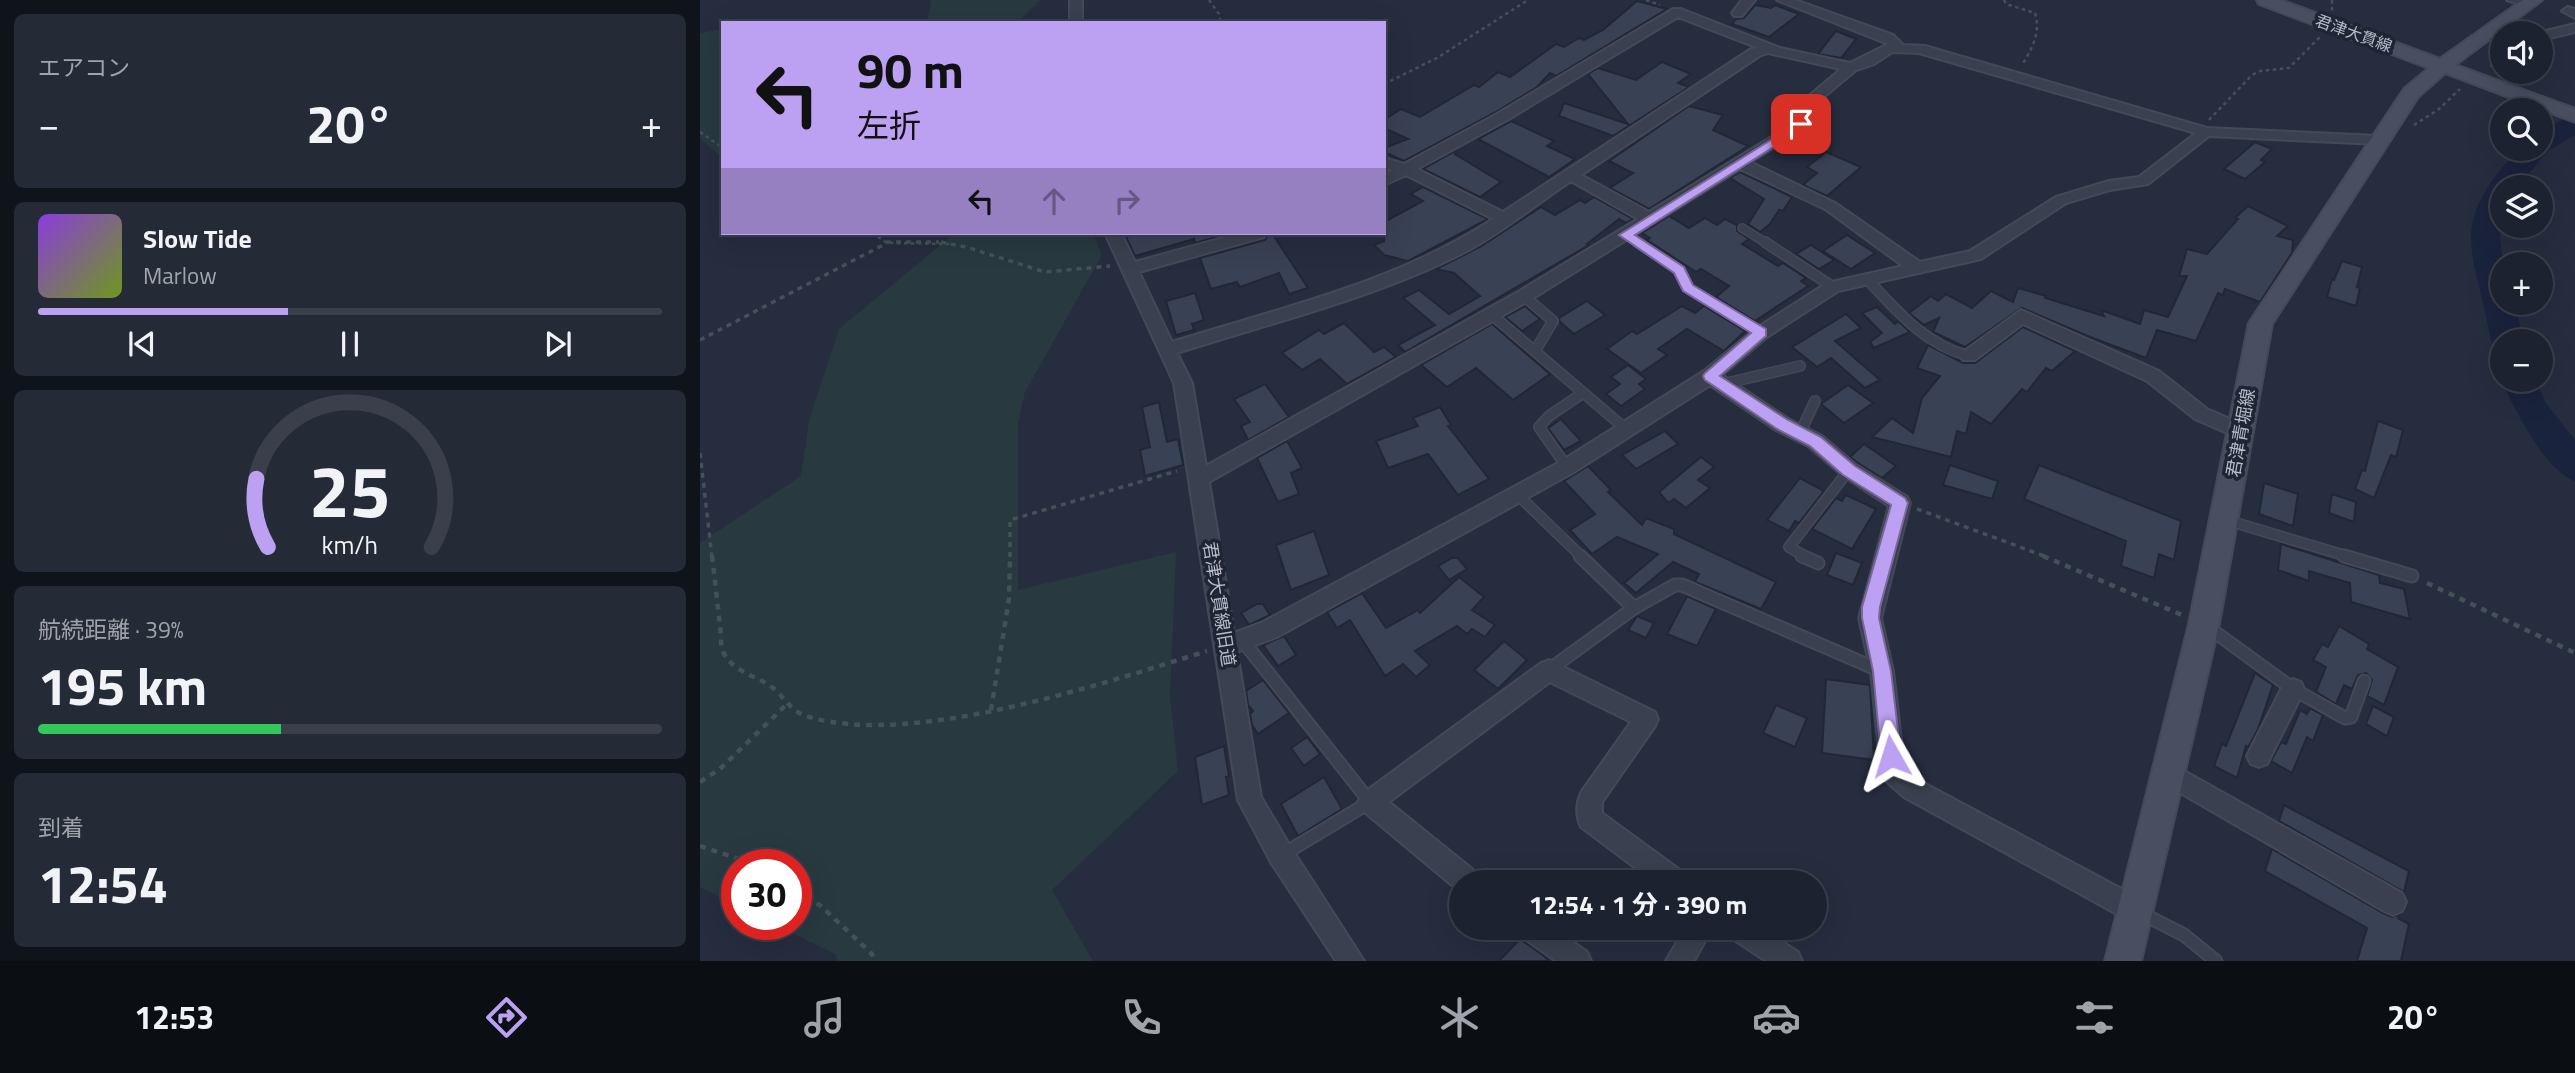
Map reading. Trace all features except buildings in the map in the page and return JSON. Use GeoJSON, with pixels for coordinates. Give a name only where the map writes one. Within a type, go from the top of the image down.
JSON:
{"type":"FeatureCollection","features":[{"type":"Feature","properties":{"kind":"main road","name":"君津大貫線"},"geometry":{"type":"LineString","coordinates":[[2265,0],[2568,113]]}},
{"type":"Feature","properties":{"kind":"main road","name":"君津青堀線"},"geometry":{"type":"LineString","coordinates":[[2123,961],[2204,624],[2261,323],[2411,93],[2526,1]]}},
{"type":"Feature","properties":{"kind":"street"},"geometry":{"type":"LineString","coordinates":[[1076,0],[1076,21]]}},
{"type":"Feature","properties":{"kind":"street"},"geometry":{"type":"LineString","coordinates":[[1738,13],[1749,0]]}},
{"type":"Feature","properties":{"kind":"street"},"geometry":{"type":"LineString","coordinates":[[1783,0],[1888,38],[1898,46]]}},
{"type":"Feature","properties":{"kind":"street"},"geometry":{"type":"LineString","coordinates":[[1386,180],[1502,117],[1677,12],[1774,49],[1852,67]]}},
{"type":"Feature","properties":{"kind":"street"},"geometry":{"type":"LineString","coordinates":[[2553,33],[2575,28]]}},
{"type":"Feature","properties":{"kind":"street"},"geometry":{"type":"LineString","coordinates":[[2485,34],[2490,36]]}},
{"type":"Feature","properties":{"kind":"street"},"geometry":{"type":"LineString","coordinates":[[1197,472],[1524,296],[1626,235],[1820,113],[1821,109],[1810,100],[1852,67],[1869,61],[1889,48],[1898,46],[1937,53],[2204,131],[2378,140]]}},
{"type":"Feature","properties":{"kind":"street"},"geometry":{"type":"LineString","coordinates":[[1169,349],[1434,260],[1460,248],[1756,52],[1774,49]]}},
{"type":"Feature","properties":{"kind":"street"},"geometry":{"type":"LineString","coordinates":[[1234,644],[1518,495],[1717,380],[1761,333],[1833,287],[1975,255],[2061,200],[2099,188],[2143,181],[2154,175],[2204,131]]}},
{"type":"Feature","properties":{"kind":"street"},"geometry":{"type":"LineString","coordinates":[[1386,163],[1408,170],[1504,219]]}},
{"type":"Feature","properties":{"kind":"street"},"geometry":{"type":"LineString","coordinates":[[1740,163],[1830,206],[1917,268]]}},
{"type":"Feature","properties":{"kind":"street"},"geometry":{"type":"LineString","coordinates":[[1571,175],[1650,219]]}},
{"type":"Feature","properties":{"kind":"street","name":"君津大貫線旧道"},"geometry":{"type":"LineString","coordinates":[[1114,235],[1183,383],[1197,472],[1234,644],[1250,800],[1281,855],[1351,961]]}},
{"type":"Feature","properties":{"kind":"street"},"geometry":{"type":"LineString","coordinates":[[1129,269],[1251,235]]}},
{"type":"Feature","properties":{"kind":"street"},"geometry":{"type":"LineString","coordinates":[[1969,356],[2021,316],[2153,376],[2201,414],[2241,432]]}},
{"type":"Feature","properties":{"kind":"street"},"geometry":{"type":"LineString","coordinates":[[1717,380],[1815,441],[1849,470],[1900,503],[1871,607],[1872,627],[1882,671],[1893,772],[1901,782],[2135,910]]}},
{"type":"Feature","properties":{"kind":"street"},"geometry":{"type":"LineString","coordinates":[[1453,870],[1370,802],[1549,670],[1647,719],[1590,799],[1590,819],[1659,870]]}},
{"type":"Feature","properties":{"kind":"street"},"geometry":{"type":"LineString","coordinates":[[2259,756],[2293,689]]}},
{"type":"Feature","properties":{"kind":"street"},"geometry":{"type":"LineString","coordinates":[[2168,773],[2393,902]]}},
{"type":"Feature","properties":{"kind":"street"},"geometry":{"type":"LineString","coordinates":[[1548,940],[1578,961]]}},
{"type":"Feature","properties":{"kind":"street"},"geometry":{"type":"LineString","coordinates":[[1679,961],[1692,940]]}},
{"type":"Feature","properties":{"kind":"street"},"geometry":{"type":"LineString","coordinates":[[1758,940],[1789,961]]}},
{"type":"Feature","properties":{"kind":"lane"},"geometry":{"type":"LineString","coordinates":[[1742,229],[1814,272],[1833,287]]}},
{"type":"Feature","properties":{"kind":"lane"},"geometry":{"type":"LineString","coordinates":[[1626,235],[1679,270],[1688,288],[1761,333]]}},
{"type":"Feature","properties":{"kind":"lane"},"geometry":{"type":"LineString","coordinates":[[1867,279],[1919,331],[1958,354],[1969,356]]}},
{"type":"Feature","properties":{"kind":"lane"},"geometry":{"type":"LineString","coordinates":[[1524,296],[1553,321],[1535,351]]}},
{"type":"Feature","properties":{"kind":"lane"},"geometry":{"type":"LineString","coordinates":[[1491,314],[1627,430]]}},
{"type":"Feature","properties":{"kind":"lane"},"geometry":{"type":"LineString","coordinates":[[1717,380],[1800,366]]}},
{"type":"Feature","properties":{"kind":"lane"},"geometry":{"type":"LineString","coordinates":[[1567,467],[1539,427],[1549,416],[1583,393]]}},
{"type":"Feature","properties":{"kind":"lane"},"geometry":{"type":"LineString","coordinates":[[1800,433],[1815,401]]}},
{"type":"Feature","properties":{"kind":"lane"},"geometry":{"type":"LineString","coordinates":[[1818,563],[1789,547],[1849,470]]}},
{"type":"Feature","properties":{"kind":"lane"},"geometry":{"type":"LineString","coordinates":[[1518,495],[1634,608]]}},
{"type":"Feature","properties":{"kind":"lane"},"geometry":{"type":"LineString","coordinates":[[2225,520],[2412,576]]}},
{"type":"Feature","properties":{"kind":"lane"},"geometry":{"type":"LineString","coordinates":[[1549,670],[1634,608],[1675,585],[1682,585],[1882,671]]}},
{"type":"Feature","properties":{"kind":"lane"},"geometry":{"type":"LineString","coordinates":[[2204,624],[2293,689],[2335,714],[2351,717],[2364,681]]}},
{"type":"Feature","properties":{"kind":"lane"},"geometry":{"type":"LineString","coordinates":[[1234,644],[1370,802],[1281,855]]}},
{"type":"Feature","properties":{"kind":"lane"},"geometry":{"type":"LineString","coordinates":[[2135,910],[2184,935],[2216,961]]}},
{"type":"Feature","properties":{"kind":"path"},"geometry":{"type":"LineString","coordinates":[[1209,0],[1221,21]]}},
{"type":"Feature","properties":{"kind":"path"},"geometry":{"type":"LineString","coordinates":[[1386,83],[1437,58],[1528,0]]}},
{"type":"Feature","properties":{"kind":"path"},"geometry":{"type":"LineString","coordinates":[[2004,0],[2006,4],[2035,13],[2037,19],[2033,46],[2015,77]]}},
{"type":"Feature","properties":{"kind":"path"},"geometry":{"type":"LineString","coordinates":[[2204,131],[2252,75],[2260,71],[2289,68],[2314,47],[2331,24],[2332,0]]}},
{"type":"Feature","properties":{"kind":"path"},"geometry":{"type":"LineString","coordinates":[[2411,129],[2439,109],[2460,89]]}},
{"type":"Feature","properties":{"kind":"path"},"geometry":{"type":"LineString","coordinates":[[700,132],[721,147]]}},
{"type":"Feature","properties":{"kind":"path"},"geometry":{"type":"LineString","coordinates":[[875,235],[887,243]]}},
{"type":"Feature","properties":{"kind":"path"},"geometry":{"type":"LineString","coordinates":[[700,340],[887,243],[941,242],[966,247],[1045,272],[1109,266],[1129,269]]}},
{"type":"Feature","properties":{"kind":"path"},"geometry":{"type":"LineString","coordinates":[[700,453],[723,652],[734,668],[772,686],[787,704],[803,715],[862,724],[911,722],[991,710],[1109,681],[1234,644]]}},
{"type":"Feature","properties":{"kind":"path"},"geometry":{"type":"LineString","coordinates":[[991,710],[1009,599],[1010,520],[1197,472]]}},
{"type":"Feature","properties":{"kind":"path"},"geometry":{"type":"LineString","coordinates":[[1900,503],[2009,541],[2204,624]]}},
{"type":"Feature","properties":{"kind":"path"},"geometry":{"type":"LineString","coordinates":[[2412,576],[2575,653]]}},
{"type":"Feature","properties":{"kind":"path"},"geometry":{"type":"LineString","coordinates":[[700,782],[720,769],[787,704]]}},
{"type":"Feature","properties":{"kind":"path"},"geometry":{"type":"LineString","coordinates":[[700,846],[721,853]]}},
{"type":"Feature","properties":{"kind":"path"},"geometry":{"type":"LineString","coordinates":[[812,901],[872,954],[874,961]]}},
{"type":"Feature","properties":{"kind":"shaded area"},"geometry":{"type":"Polygon","coordinates":[[[931,0],[1040,0],[1019,21],[927,21],[931,0]]]}},
{"type":"Feature","properties":{"kind":"shaded area"},"geometry":{"type":"Polygon","coordinates":[[[721,29],[721,157],[700,138],[700,33],[721,29]]]}},
{"type":"Feature","properties":{"kind":"shaded area"},"geometry":{"type":"Polygon","coordinates":[[[953,235],[1094,235],[1102,255],[1025,392],[1018,424],[1018,590],[1176,552],[1170,696],[1178,771],[1052,890],[1093,961],[838,961],[835,954],[807,940],[812,940],[812,849],[721,849],[721,897],[700,887],[700,543],[801,476],[809,420],[839,329],[953,235]]]}},
{"type":"Feature","properties":{"kind":"waterway"},"geometry":{"type":"LineString","coordinates":[[2553,137],[2575,123]]}},
{"type":"Feature","properties":{"kind":"waterway"},"geometry":{"type":"LineString","coordinates":[[2505,329],[2487,259],[2484,240],[2486,221],[2493,201],[2523,161]]}},
{"type":"Feature","properties":{"kind":"waterway"},"geometry":{"type":"LineString","coordinates":[[2524,392],[2532,410],[2575,467]]}},
{"type":"Feature","properties":{"kind":"route"},"geometry":{"type":"LineString","coordinates":[[1801,124],[1626,235],[1682,272],[1688,288],[1761,333],[1710,376],[1783,425],[1815,441],[1876,490],[1900,503],[1870,618],[1882,671],[1891,756]]}}]}
